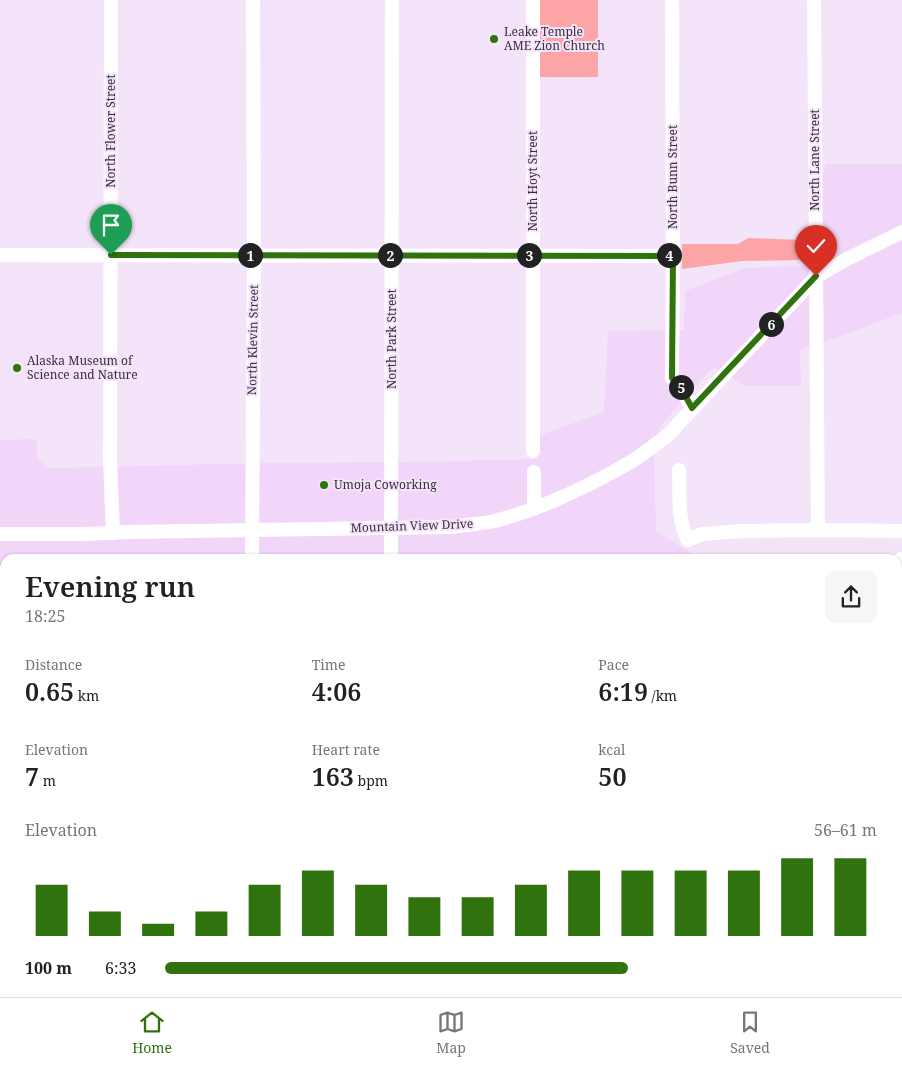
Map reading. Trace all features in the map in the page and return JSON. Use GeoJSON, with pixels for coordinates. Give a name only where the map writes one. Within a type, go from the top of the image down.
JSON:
{"type":"FeatureCollection","features":[{"type":"Feature","properties":{"kind":"street","name":"North Flower Street"},"geometry":{"type":"LineString","coordinates":[[111,0],[110,461],[113,533]]}},
{"type":"Feature","properties":{"kind":"street","name":"North Klevin Street"},"geometry":{"type":"LineString","coordinates":[[252,554],[253,0]]}},
{"type":"Feature","properties":{"kind":"street","name":"North Park Street"},"geometry":{"type":"LineString","coordinates":[[391,554],[392,0]]}},
{"type":"Feature","properties":{"kind":"street","name":"North Hoyt Street"},"geometry":{"type":"LineString","coordinates":[[533,0],[533,451]]}},
{"type":"Feature","properties":{"kind":"street","name":"North Bunn Street"},"geometry":{"type":"LineString","coordinates":[[672,0],[672,378],[681,388],[692,408]]}},
{"type":"Feature","properties":{"kind":"street","name":"North Lane Street"},"geometry":{"type":"LineString","coordinates":[[814,0],[818,530]]}},
{"type":"Feature","properties":{"kind":"street","name":"Mountain View Drive"},"geometry":{"type":"LineString","coordinates":[[0,534],[450,526],[494,521],[534,509],[583,487],[647,452],[669,434],[816,276],[902,232]]}},
{"type":"Feature","properties":{"kind":"street"},"geometry":{"type":"LineString","coordinates":[[0,255],[673,256]]}},
{"type":"Feature","properties":{"kind":"street"},"geometry":{"type":"LineString","coordinates":[[679,470],[681,520],[683,531],[688,540],[702,534],[743,531],[902,531]]}},
{"type":"Feature","properties":{"kind":"street"},"geometry":{"type":"LineString","coordinates":[[534,472],[534,509]]}},
{"type":"Feature","properties":{"kind":"shaded area"},"geometry":{"type":"Polygon","coordinates":[[[540,0],[598,0],[598,77],[540,77],[540,0]]]}},
{"type":"Feature","properties":{"kind":"shaded area"},"geometry":{"type":"Polygon","coordinates":[[[826,164],[902,164],[902,313],[800,350],[801,386],[744,386],[714,367],[659,428],[654,457],[656,531],[692,554],[0,554],[0,440],[36,439],[38,459],[49,468],[538,459],[538,436],[604,412],[608,331],[684,330],[685,291],[746,268],[803,266],[821,241],[823,172],[826,164]]]}},
{"type":"Feature","properties":{"kind":"shaded area"},"geometry":{"type":"Polygon","coordinates":[[[748,238],[803,240],[799,260],[742,261],[682,269],[682,244],[738,244],[748,238]]]}},
{"type":"Feature","properties":{"kind":"place","name":"Leake Temple AME Zion Church"},"geometry":{"type":"Point","coordinates":[494,39]}},
{"type":"Feature","properties":{"kind":"place","name":"Alaska Museum of Science and Nature"},"geometry":{"type":"Point","coordinates":[17,368]}},
{"type":"Feature","properties":{"kind":"place","name":"Umoja Coworking"},"geometry":{"type":"Point","coordinates":[324,485]}},
{"type":"Feature","properties":{"kind":"route"},"geometry":{"type":"LineString","coordinates":[[111,255],[673,256],[672,378],[677,382],[692,408],[816,276]]}}]}
